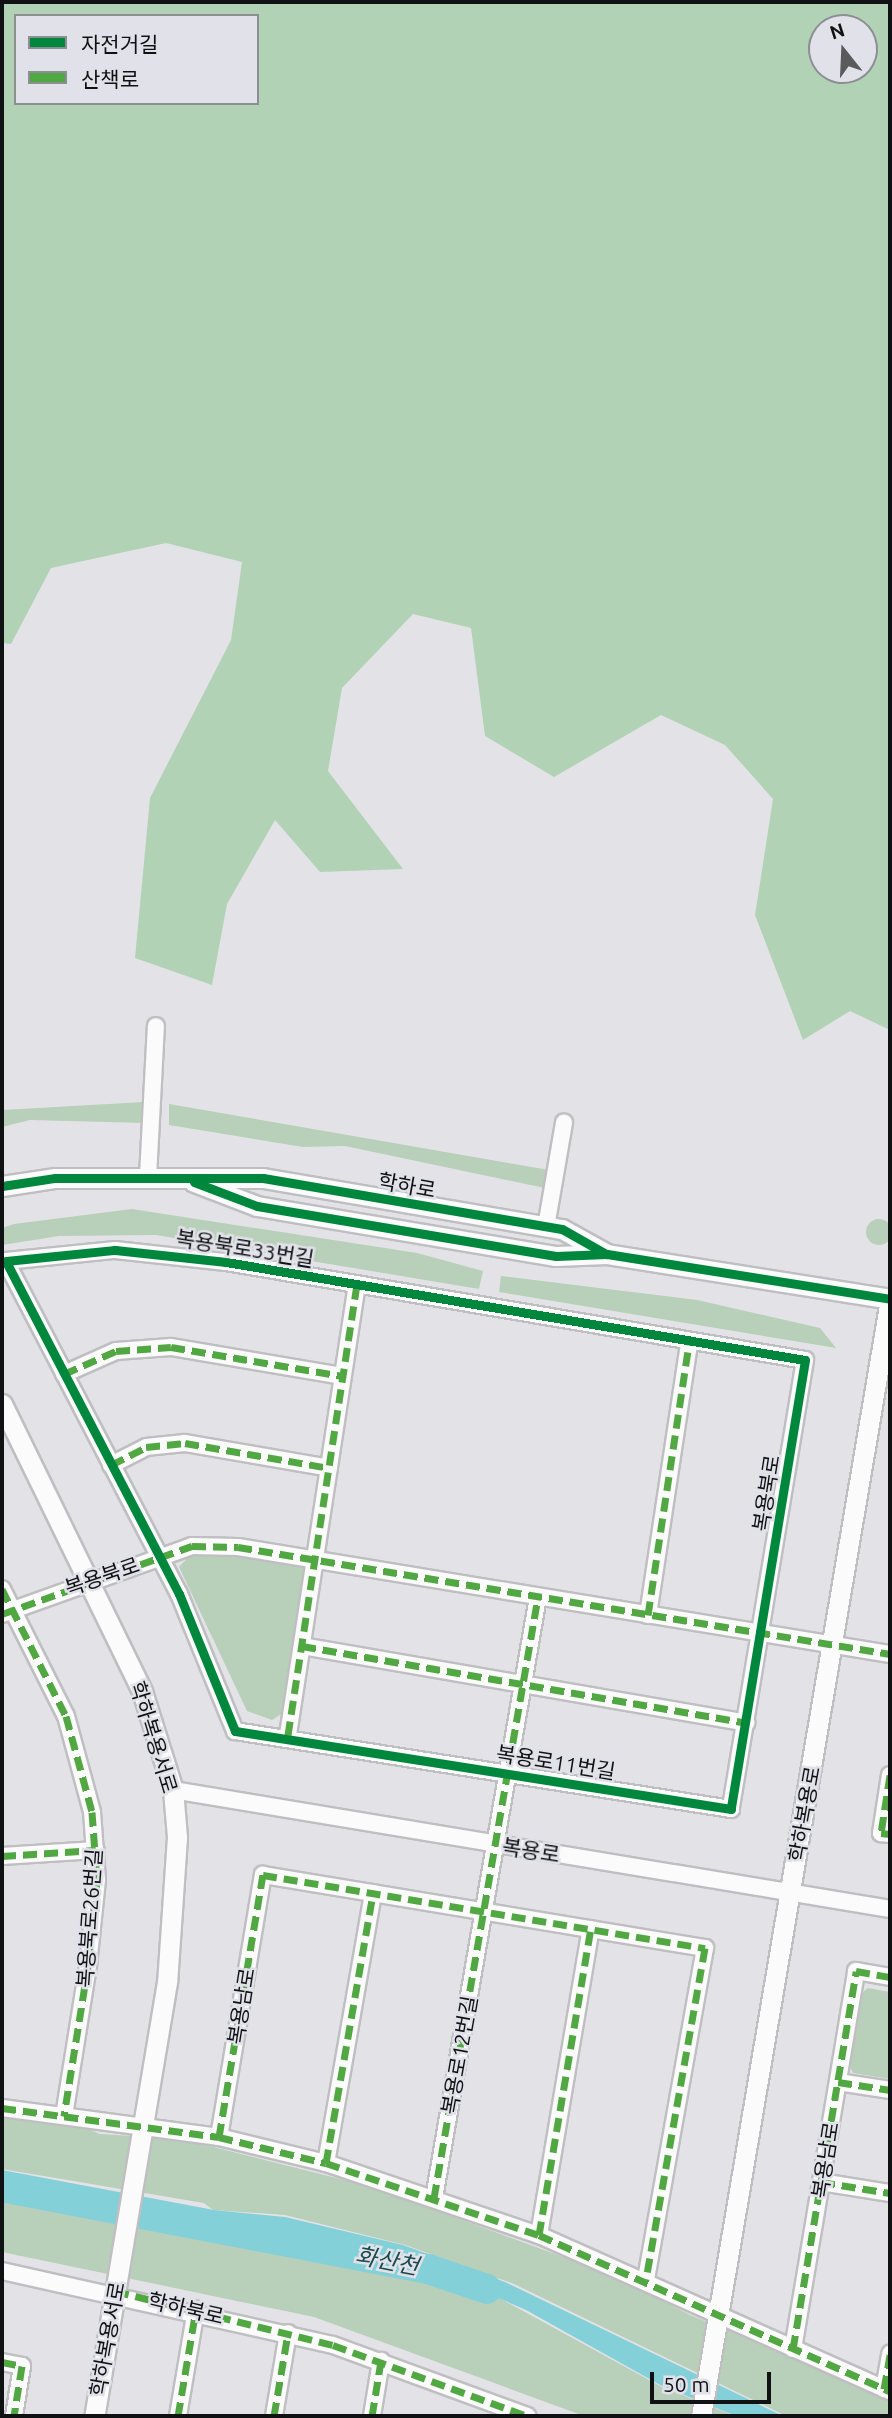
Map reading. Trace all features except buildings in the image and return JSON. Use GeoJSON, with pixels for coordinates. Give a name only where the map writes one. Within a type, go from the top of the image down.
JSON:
{"type":"FeatureCollection","features":[{"type":"Feature","properties":{"kind":"street"},"geometry":{"type":"LineString","coordinates":[[148,1177],[156,1026]]}},
{"type":"Feature","properties":{"kind":"street"},"geometry":{"type":"LineString","coordinates":[[545,1227],[564,1123]]}},
{"type":"Feature","properties":{"kind":"street","name":"학하로"},"geometry":{"type":"LineString","coordinates":[[2,1186],[55,1178],[148,1177],[194,1182],[263,1178],[545,1227],[607,1254]]}},
{"type":"Feature","properties":{"kind":"street","name":"학하로"},"geometry":{"type":"LineString","coordinates":[[194,1182],[257,1206],[556,1255],[607,1254],[890,1299]]}},
{"type":"Feature","properties":{"kind":"street","name":"복용북로33번길"},"geometry":{"type":"LineString","coordinates":[[159,1557],[6,1261],[157,1251],[689,1343],[805,1360]]}},
{"type":"Feature","properties":{"kind":"street"},"geometry":{"type":"LineString","coordinates":[[288,1735],[357,1284]]}},
{"type":"Feature","properties":{"kind":"street","name":"학하복용로"},"geometry":{"type":"LineString","coordinates":[[701,2416],[890,1299]]}},
{"type":"Feature","properties":{"kind":"street"},"geometry":{"type":"LineString","coordinates":[[648,1615],[689,1343]]}},
{"type":"Feature","properties":{"kind":"street"},"geometry":{"type":"LineString","coordinates":[[64,1374],[116,1351],[171,1347],[343,1376]]}},
{"type":"Feature","properties":{"kind":"street","name":"복용북로"},"geometry":{"type":"LineString","coordinates":[[760,1633],[805,1360]]}},
{"type":"Feature","properties":{"kind":"street","name":"학하복용서로"},"geometry":{"type":"LineString","coordinates":[[2,1404],[90,1578],[142,1691],[173,1790],[177,1894],[121,2261],[94,2416]]}},
{"type":"Feature","properties":{"kind":"street"},"geometry":{"type":"LineString","coordinates":[[111,1465],[146,1447],[185,1443],[329,1468]]}},
{"type":"Feature","properties":{"kind":"street","name":"복용북로"},"geometry":{"type":"LineString","coordinates":[[7,1612],[90,1578],[192,1546],[220,1546],[890,1654]]}},
{"type":"Feature","properties":{"kind":"street","name":"복용로11번길"},"geometry":{"type":"LineString","coordinates":[[159,1557],[235,1731],[288,1735],[731,1810],[746,1723]]}},
{"type":"Feature","properties":{"kind":"street"},"geometry":{"type":"LineString","coordinates":[[2,1589],[7,1612]]}},
{"type":"Feature","properties":{"kind":"street","name":"복용로11번길"},"geometry":{"type":"LineString","coordinates":[[495,1844],[538,1597]]}},
{"type":"Feature","properties":{"kind":"street","name":"복용북로26번길"},"geometry":{"type":"LineString","coordinates":[[7,1612],[80,1756],[96,1850],[88,1966],[64,2116]]}},
{"type":"Feature","properties":{"kind":"street"},"geometry":{"type":"LineString","coordinates":[[302,1646],[746,1723],[760,1633]]}},
{"type":"Feature","properties":{"kind":"street"},"geometry":{"type":"LineString","coordinates":[[886,1834],[890,1775]]}},
{"type":"Feature","properties":{"kind":"street","name":"복용로"},"geometry":{"type":"LineString","coordinates":[[173,1790],[890,1909]]}},
{"type":"Feature","properties":{"kind":"street","name":"복용로12번길"},"geometry":{"type":"LineString","coordinates":[[434,2198],[495,1844]]}},
{"type":"Feature","properties":{"kind":"street"},"geometry":{"type":"LineString","coordinates":[[2,1856],[96,1850]]}},
{"type":"Feature","properties":{"kind":"street","name":"복용남로"},"geometry":{"type":"LineString","coordinates":[[219,2137],[263,1875],[373,1893]]}},
{"type":"Feature","properties":{"kind":"street"},"geometry":{"type":"LineString","coordinates":[[326,2163],[373,1893],[705,1948],[646,2280]]}},
{"type":"Feature","properties":{"kind":"street"},"geometry":{"type":"LineString","coordinates":[[539,2235],[592,1929]]}},
{"type":"Feature","properties":{"kind":"street","name":"복용남로"},"geometry":{"type":"LineString","coordinates":[[793,2349],[856,1971],[890,1977]]}},
{"type":"Feature","properties":{"kind":"street"},"geometry":{"type":"LineString","coordinates":[[838,2082],[890,2090]]}},
{"type":"Feature","properties":{"kind":"street"},"geometry":{"type":"LineString","coordinates":[[2,2108],[64,2116],[141,2133],[219,2137],[326,2163],[539,2235],[646,2280],[717,2323],[793,2349],[887,2390],[890,2354]]}},
{"type":"Feature","properties":{"kind":"street"},"geometry":{"type":"LineString","coordinates":[[821,2182],[890,2193]]}},
{"type":"Feature","properties":{"kind":"street","name":"학하북로"},"geometry":{"type":"LineString","coordinates":[[2,2271],[116,2291],[288,2333],[381,2361],[527,2416]]}},
{"type":"Feature","properties":{"kind":"street"},"geometry":{"type":"LineString","coordinates":[[178,2416],[196,2310]]}},
{"type":"Feature","properties":{"kind":"street"},"geometry":{"type":"LineString","coordinates":[[274,2416],[288,2333]]}},
{"type":"Feature","properties":{"kind":"street"},"geometry":{"type":"LineString","coordinates":[[372,2416],[381,2361]]}},
{"type":"Feature","properties":{"kind":"street"},"geometry":{"type":"LineString","coordinates":[[2,2362],[22,2366],[14,2416]]}},
{"type":"Feature","properties":{"kind":"green space"},"geometry":{"type":"Polygon","coordinates":[[[2,2],[890,2],[890,1030],[850,1011],[803,1040],[755,915],[773,799],[725,745],[661,715],[554,777],[485,736],[471,628],[413,614],[342,688],[328,771],[403,869],[320,872],[275,820],[227,904],[212,985],[135,958],[150,798],[231,640],[242,562],[166,543],[51,568],[11,644],[2,643],[2,2]]]}},
{"type":"Feature","properties":{"kind":"green space"},"geometry":{"type":"Polygon","coordinates":[[[144,1102],[144,1123],[30,1120],[2,1127],[2,1110],[144,1102]]]}},
{"type":"Feature","properties":{"kind":"green space"},"geometry":{"type":"Polygon","coordinates":[[[169,1104],[549,1170],[545,1188],[345,1146],[303,1147],[169,1125],[169,1104]]]}},
{"type":"Feature","properties":{"kind":"green space"},"geometry":{"type":"Polygon","coordinates":[[[132,1209],[417,1253],[483,1271],[479,1289],[156,1235],[59,1236],[2,1245],[2,1228],[14,1224],[132,1209]]]}},
{"type":"Feature","properties":{"kind":"green space"},"geometry":{"type":"Polygon","coordinates":[[[879,1219],[888,1223],[892,1232],[888,1241],[879,1245],[870,1241],[866,1232],[870,1223],[879,1219]]]}},
{"type":"Feature","properties":{"kind":"green space"},"geometry":{"type":"Polygon","coordinates":[[[501,1276],[697,1300],[820,1328],[836,1348],[499,1292],[501,1276]]]}},
{"type":"Feature","properties":{"kind":"green space"},"geometry":{"type":"Polygon","coordinates":[[[196,1549],[299,1562],[307,1570],[286,1711],[272,1720],[247,1711],[179,1567],[196,1549]]]}},
{"type":"Feature","properties":{"kind":"green space"},"geometry":{"type":"Polygon","coordinates":[[[868,1988],[890,1992],[890,2079],[853,2073],[850,2067],[858,1996],[868,1988]]]}},
{"type":"Feature","properties":{"kind":"green space"},"geometry":{"type":"Polygon","coordinates":[[[2,2116],[78,2125],[100,2134],[182,2139],[372,2187],[612,2275],[690,2315],[890,2396],[890,2416],[786,2416],[514,2284],[405,2245],[285,2215],[213,2210],[204,2203],[2,2169],[2,2116]]]}},
{"type":"Feature","properties":{"kind":"green space"},"geometry":{"type":"Polygon","coordinates":[[[2,2190],[426,2267],[501,2299],[662,2387],[735,2416],[584,2416],[314,2317],[2,2252],[2,2190]]]}},
{"type":"Feature","properties":{"kind":"water"},"geometry":{"type":"Polygon","coordinates":[[[2,2170],[214,2210],[285,2217],[403,2245],[505,2282],[783,2416],[736,2416],[662,2386],[526,2310],[426,2267],[2,2189],[2,2170]]]}},
{"type":"Feature","properties":{"kind":"waterway","name":"화산천"},"geometry":{"type":"LineString","coordinates":[[2,2187],[428,2269],[487,2289]]}},
{"type":"Feature","properties":{"kind":"marked path"},"geometry":{"type":"LineString","coordinates":[[288,1735],[357,1284]]}},
{"type":"Feature","properties":{"kind":"marked path"},"geometry":{"type":"LineString","coordinates":[[648,1615],[689,1343]]}},
{"type":"Feature","properties":{"kind":"marked path"},"geometry":{"type":"LineString","coordinates":[[64,1374],[116,1351],[171,1347],[343,1376]]}},
{"type":"Feature","properties":{"kind":"marked path"},"geometry":{"type":"LineString","coordinates":[[111,1465],[146,1447],[185,1443],[329,1468]]}},
{"type":"Feature","properties":{"kind":"marked path"},"geometry":{"type":"LineString","coordinates":[[2,1614],[192,1546],[238,1547],[890,1654]]}},
{"type":"Feature","properties":{"kind":"marked path"},"geometry":{"type":"LineString","coordinates":[[2,1589],[66,1716],[92,1812],[97,1880],[88,1966],[64,2116]]}},
{"type":"Feature","properties":{"kind":"marked path"},"geometry":{"type":"LineString","coordinates":[[434,2198],[538,1597]]}},
{"type":"Feature","properties":{"kind":"marked path"},"geometry":{"type":"LineString","coordinates":[[302,1646],[746,1723]]}},
{"type":"Feature","properties":{"kind":"marked path"},"geometry":{"type":"LineString","coordinates":[[890,1775],[881,1833],[890,1834]]}},
{"type":"Feature","properties":{"kind":"marked path"},"geometry":{"type":"LineString","coordinates":[[2,1856],[96,1850]]}},
{"type":"Feature","properties":{"kind":"marked path"},"geometry":{"type":"LineString","coordinates":[[219,2137],[263,1875],[705,1948],[646,2280]]}},
{"type":"Feature","properties":{"kind":"marked path"},"geometry":{"type":"LineString","coordinates":[[326,2163],[373,1893]]}},
{"type":"Feature","properties":{"kind":"marked path"},"geometry":{"type":"LineString","coordinates":[[539,2235],[591,1929]]}},
{"type":"Feature","properties":{"kind":"marked path"},"geometry":{"type":"LineString","coordinates":[[793,2349],[856,1971],[890,1977]]}},
{"type":"Feature","properties":{"kind":"marked path"},"geometry":{"type":"LineString","coordinates":[[838,2082],[890,2090]]}},
{"type":"Feature","properties":{"kind":"marked path"},"geometry":{"type":"LineString","coordinates":[[2,2108],[219,2137],[326,2163],[539,2235],[890,2391]]}},
{"type":"Feature","properties":{"kind":"marked path"},"geometry":{"type":"LineString","coordinates":[[821,2182],[890,2193]]}},
{"type":"Feature","properties":{"kind":"marked path"},"geometry":{"type":"LineString","coordinates":[[115,2291],[333,2345],[527,2416]]}},
{"type":"Feature","properties":{"kind":"marked path"},"geometry":{"type":"LineString","coordinates":[[178,2416],[196,2310]]}},
{"type":"Feature","properties":{"kind":"marked path"},"geometry":{"type":"LineString","coordinates":[[274,2416],[288,2333]]}},
{"type":"Feature","properties":{"kind":"marked path"},"geometry":{"type":"LineString","coordinates":[[884,2389],[890,2354]]}},
{"type":"Feature","properties":{"kind":"marked path"},"geometry":{"type":"LineString","coordinates":[[372,2416],[381,2361]]}},
{"type":"Feature","properties":{"kind":"marked path"},"geometry":{"type":"LineString","coordinates":[[2,2362],[22,2366],[14,2416]]}},
{"type":"Feature","properties":{"kind":"cycle path"},"geometry":{"type":"LineString","coordinates":[[2,1186],[55,1178],[263,1178],[562,1229],[606,1254]]}},
{"type":"Feature","properties":{"kind":"cycle path"},"geometry":{"type":"LineString","coordinates":[[194,1182],[257,1206],[556,1256],[607,1254],[890,1299]]}},
{"type":"Feature","properties":{"kind":"cycle path"},"geometry":{"type":"LineString","coordinates":[[115,1250],[226,1262],[805,1360],[731,1809],[235,1731],[179,1594],[6,1261],[115,1250]]}}]}
